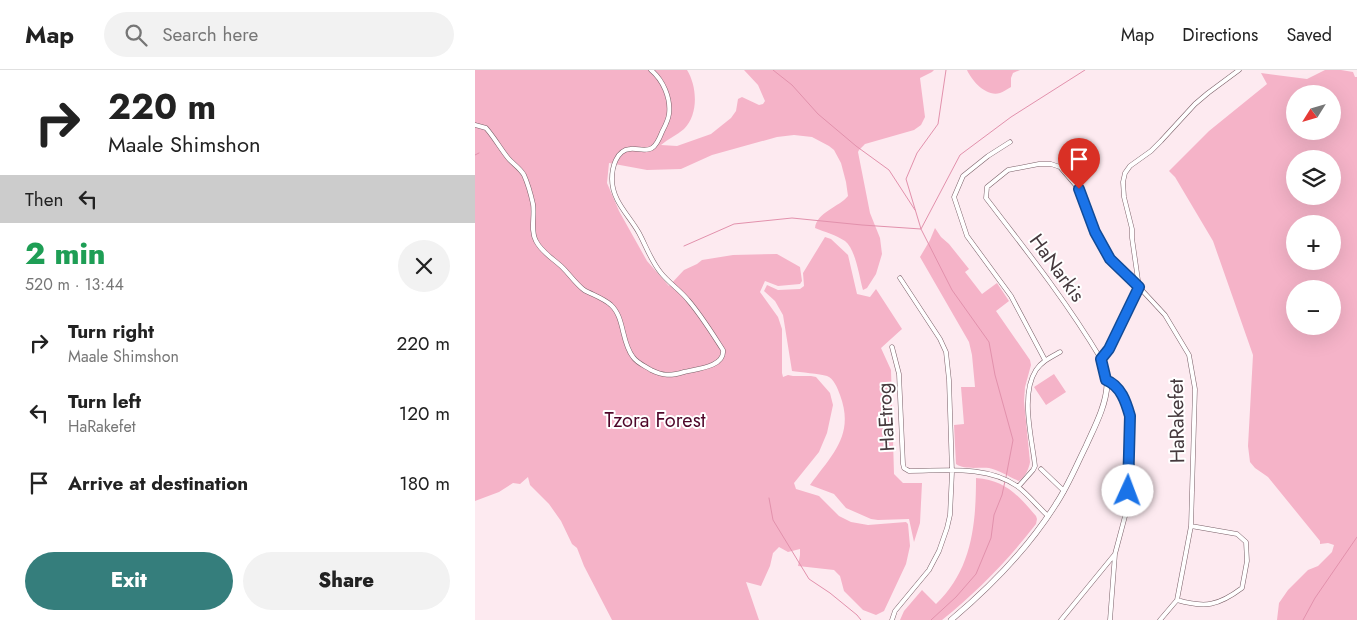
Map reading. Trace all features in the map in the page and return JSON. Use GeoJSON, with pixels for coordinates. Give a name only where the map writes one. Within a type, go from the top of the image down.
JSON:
{"type":"FeatureCollection","features":[{"type":"Feature","properties":{"kind":"street"},"geometry":{"type":"LineString","coordinates":[[475,125],[486,128],[523,175],[532,201],[534,212],[533,232],[539,247],[584,290],[612,306],[633,358],[654,371],[667,376],[709,366],[719,362],[722,358],[723,350],[689,300],[661,273],[652,260],[638,232],[622,209],[615,195],[612,180],[613,168],[621,152],[630,148],[647,150],[652,148],[657,144],[667,121],[669,113],[663,83],[651,70]]}},
{"type":"Feature","properties":{"kind":"street"},"geometry":{"type":"LineString","coordinates":[[951,620],[1001,572],[1032,538],[1048,516],[1063,491],[1100,413],[1106,392],[1106,380],[1101,359],[1109,349],[1139,287],[1132,229],[1123,196],[1125,172],[1129,166],[1151,151],[1208,92],[1239,70]]}},
{"type":"Feature","properties":{"kind":"street"},"geometry":{"type":"LineString","coordinates":[[1010,142],[987,156],[963,176],[954,197],[967,236],[1011,296],[1045,360]]}},
{"type":"Feature","properties":{"kind":"street","name":"HaRakefet"},"geometry":{"type":"LineString","coordinates":[[986,198],[987,187],[1008,170],[1039,164],[1051,164],[1059,167],[1079,189],[1095,232],[1110,259],[1165,315],[1189,355],[1195,388],[1191,526],[1177,600],[1160,620]]}},
{"type":"Feature","properties":{"kind":"street","name":"HaNarkis"},"geometry":{"type":"LineString","coordinates":[[986,198],[1034,260],[1101,359]]}},
{"type":"Feature","properties":{"kind":"street"},"geometry":{"type":"LineString","coordinates":[[893,620],[895,611],[929,570],[939,552],[950,515],[952,472],[949,380],[946,352],[940,339],[900,278]]}},
{"type":"Feature","properties":{"kind":"street","name":"HaEtrog"},"geometry":{"type":"LineString","coordinates":[[892,347],[899,374],[904,468],[909,471],[952,472]]}},
{"type":"Feature","properties":{"kind":"street"},"geometry":{"type":"LineString","coordinates":[[1018,487],[1035,466],[1028,413],[1031,379],[1036,369],[1045,360],[1061,352]]}},
{"type":"Feature","properties":{"kind":"street"},"geometry":{"type":"LineString","coordinates":[[1106,380],[1119,389],[1130,416],[1128,505],[1115,554],[1110,620]]}},
{"type":"Feature","properties":{"kind":"street"},"geometry":{"type":"LineString","coordinates":[[1041,469],[1063,491]]}},
{"type":"Feature","properties":{"kind":"street"},"geometry":{"type":"LineString","coordinates":[[952,472],[981,472],[1004,479],[1018,487],[1048,516]]}},
{"type":"Feature","properties":{"kind":"street"},"geometry":{"type":"LineString","coordinates":[[1177,600],[1194,605],[1210,605],[1229,598],[1236,593],[1242,588],[1244,579],[1247,561],[1246,542],[1237,534],[1191,526]]}},
{"type":"Feature","properties":{"kind":"street"},"geometry":{"type":"LineString","coordinates":[[1061,620],[1115,554]]}},
{"type":"Feature","properties":{"kind":"green space","name":"Tzora Forest"},"geometry":{"type":"Polygon","coordinates":[[[475,70],[687,70],[693,84],[695,100],[692,116],[684,129],[661,145],[677,146],[711,134],[731,118],[736,111],[738,99],[742,97],[759,105],[763,104],[765,101],[758,85],[744,70],[934,70],[920,78],[925,117],[921,125],[914,130],[865,144],[858,152],[870,213],[880,238],[882,254],[876,274],[867,288],[863,290],[849,245],[838,237],[815,228],[817,222],[824,214],[848,196],[841,163],[834,150],[812,137],[794,135],[777,137],[712,155],[681,169],[647,170],[609,163],[607,183],[619,211],[647,261],[669,286],[684,270],[702,260],[733,255],[777,254],[800,267],[802,281],[800,284],[778,286],[765,281],[760,292],[778,317],[782,329],[783,377],[788,375],[816,377],[830,393],[833,405],[827,433],[819,452],[794,483],[796,489],[819,496],[839,516],[851,522],[868,525],[906,522],[908,524],[910,546],[906,564],[884,611],[876,615],[863,610],[844,591],[840,576],[834,570],[798,566],[800,549],[788,552],[779,547],[773,553],[770,566],[761,586],[746,582],[759,620],[612,620],[584,566],[577,548],[572,544],[561,521],[549,504],[530,485],[528,477],[520,484],[513,483],[499,492],[475,501],[475,70]]]}},
{"type":"Feature","properties":{"kind":"green space"},"geometry":{"type":"Polygon","coordinates":[[[967,70],[1020,70],[1013,73],[1011,87],[995,94],[980,87],[967,70]]]}},
{"type":"Feature","properties":{"kind":"green space"},"geometry":{"type":"Polygon","coordinates":[[[1325,70],[1341,70],[1353,72],[1355,77],[1357,77],[1357,620],[1277,620],[1279,603],[1288,590],[1308,570],[1318,566],[1332,552],[1334,545],[1328,543],[1320,544],[1320,541],[1268,477],[1250,462],[1248,446],[1253,355],[1213,241],[1175,177],[1169,171],[1209,131],[1267,84],[1261,73],[1307,79],[1325,70]]]}},
{"type":"Feature","properties":{"kind":"green space"},"geometry":{"type":"Polygon","coordinates":[[[935,228],[969,269],[965,272],[982,294],[997,283],[1009,301],[996,311],[1030,360],[1031,365],[1025,387],[1024,401],[1030,462],[1026,473],[1019,481],[993,469],[967,468],[956,464],[954,425],[964,424],[961,387],[975,387],[969,342],[920,257],[935,228]]]}},
{"type":"Feature","properties":{"kind":"green space"},"geometry":{"type":"Polygon","coordinates":[[[825,237],[831,239],[848,255],[857,294],[870,297],[876,289],[902,329],[881,348],[891,370],[894,474],[903,483],[922,483],[920,523],[914,542],[909,519],[871,519],[846,508],[834,494],[810,485],[839,444],[845,422],[844,409],[836,386],[829,377],[792,371],[783,315],[775,301],[764,291],[767,285],[778,290],[800,289],[804,286],[803,273],[825,237]]]}},
{"type":"Feature","properties":{"kind":"green space"},"geometry":{"type":"Polygon","coordinates":[[[1054,374],[1066,392],[1046,405],[1034,387],[1054,374]]]}},
{"type":"Feature","properties":{"kind":"green space"},"geometry":{"type":"Polygon","coordinates":[[[976,478],[986,479],[1003,485],[1017,495],[1036,516],[1036,524],[992,575],[942,620],[900,620],[904,611],[922,590],[936,604],[948,591],[957,576],[964,561],[973,529],[976,478]]]}},
{"type":"Feature","properties":{"kind":"waterway"},"geometry":{"type":"LineString","coordinates":[[773,70],[792,85],[818,114],[856,146],[889,170],[915,210]]}},
{"type":"Feature","properties":{"kind":"waterway"},"geometry":{"type":"LineString","coordinates":[[946,70],[938,124],[917,153],[906,179],[921,229],[952,290],[989,342],[995,375],[1013,440],[1006,477]]}},
{"type":"Feature","properties":{"kind":"waterway"},"geometry":{"type":"LineString","coordinates":[[684,246],[734,224],[792,218],[921,229],[960,155],[1011,117],[1085,70]]}},
{"type":"Feature","properties":{"kind":"waterway"},"geometry":{"type":"LineString","coordinates":[[475,155],[479,153]]}},
{"type":"Feature","properties":{"kind":"waterway"},"geometry":{"type":"LineString","coordinates":[[931,620],[956,597],[976,574],[991,538],[994,515],[1005,481]]}},
{"type":"Feature","properties":{"kind":"waterway"},"geometry":{"type":"LineString","coordinates":[[769,498],[773,520],[809,579],[830,593],[861,620]]}},
{"type":"Feature","properties":{"kind":"waterway"},"geometry":{"type":"LineString","coordinates":[[1303,620],[1315,598],[1357,537]]}},
{"type":"Feature","properties":{"kind":"route"},"geometry":{"type":"LineString","coordinates":[[1079,189],[1095,232],[1110,259],[1139,287],[1109,349],[1101,359],[1106,380],[1119,389],[1130,416],[1128,491]]}}]}
